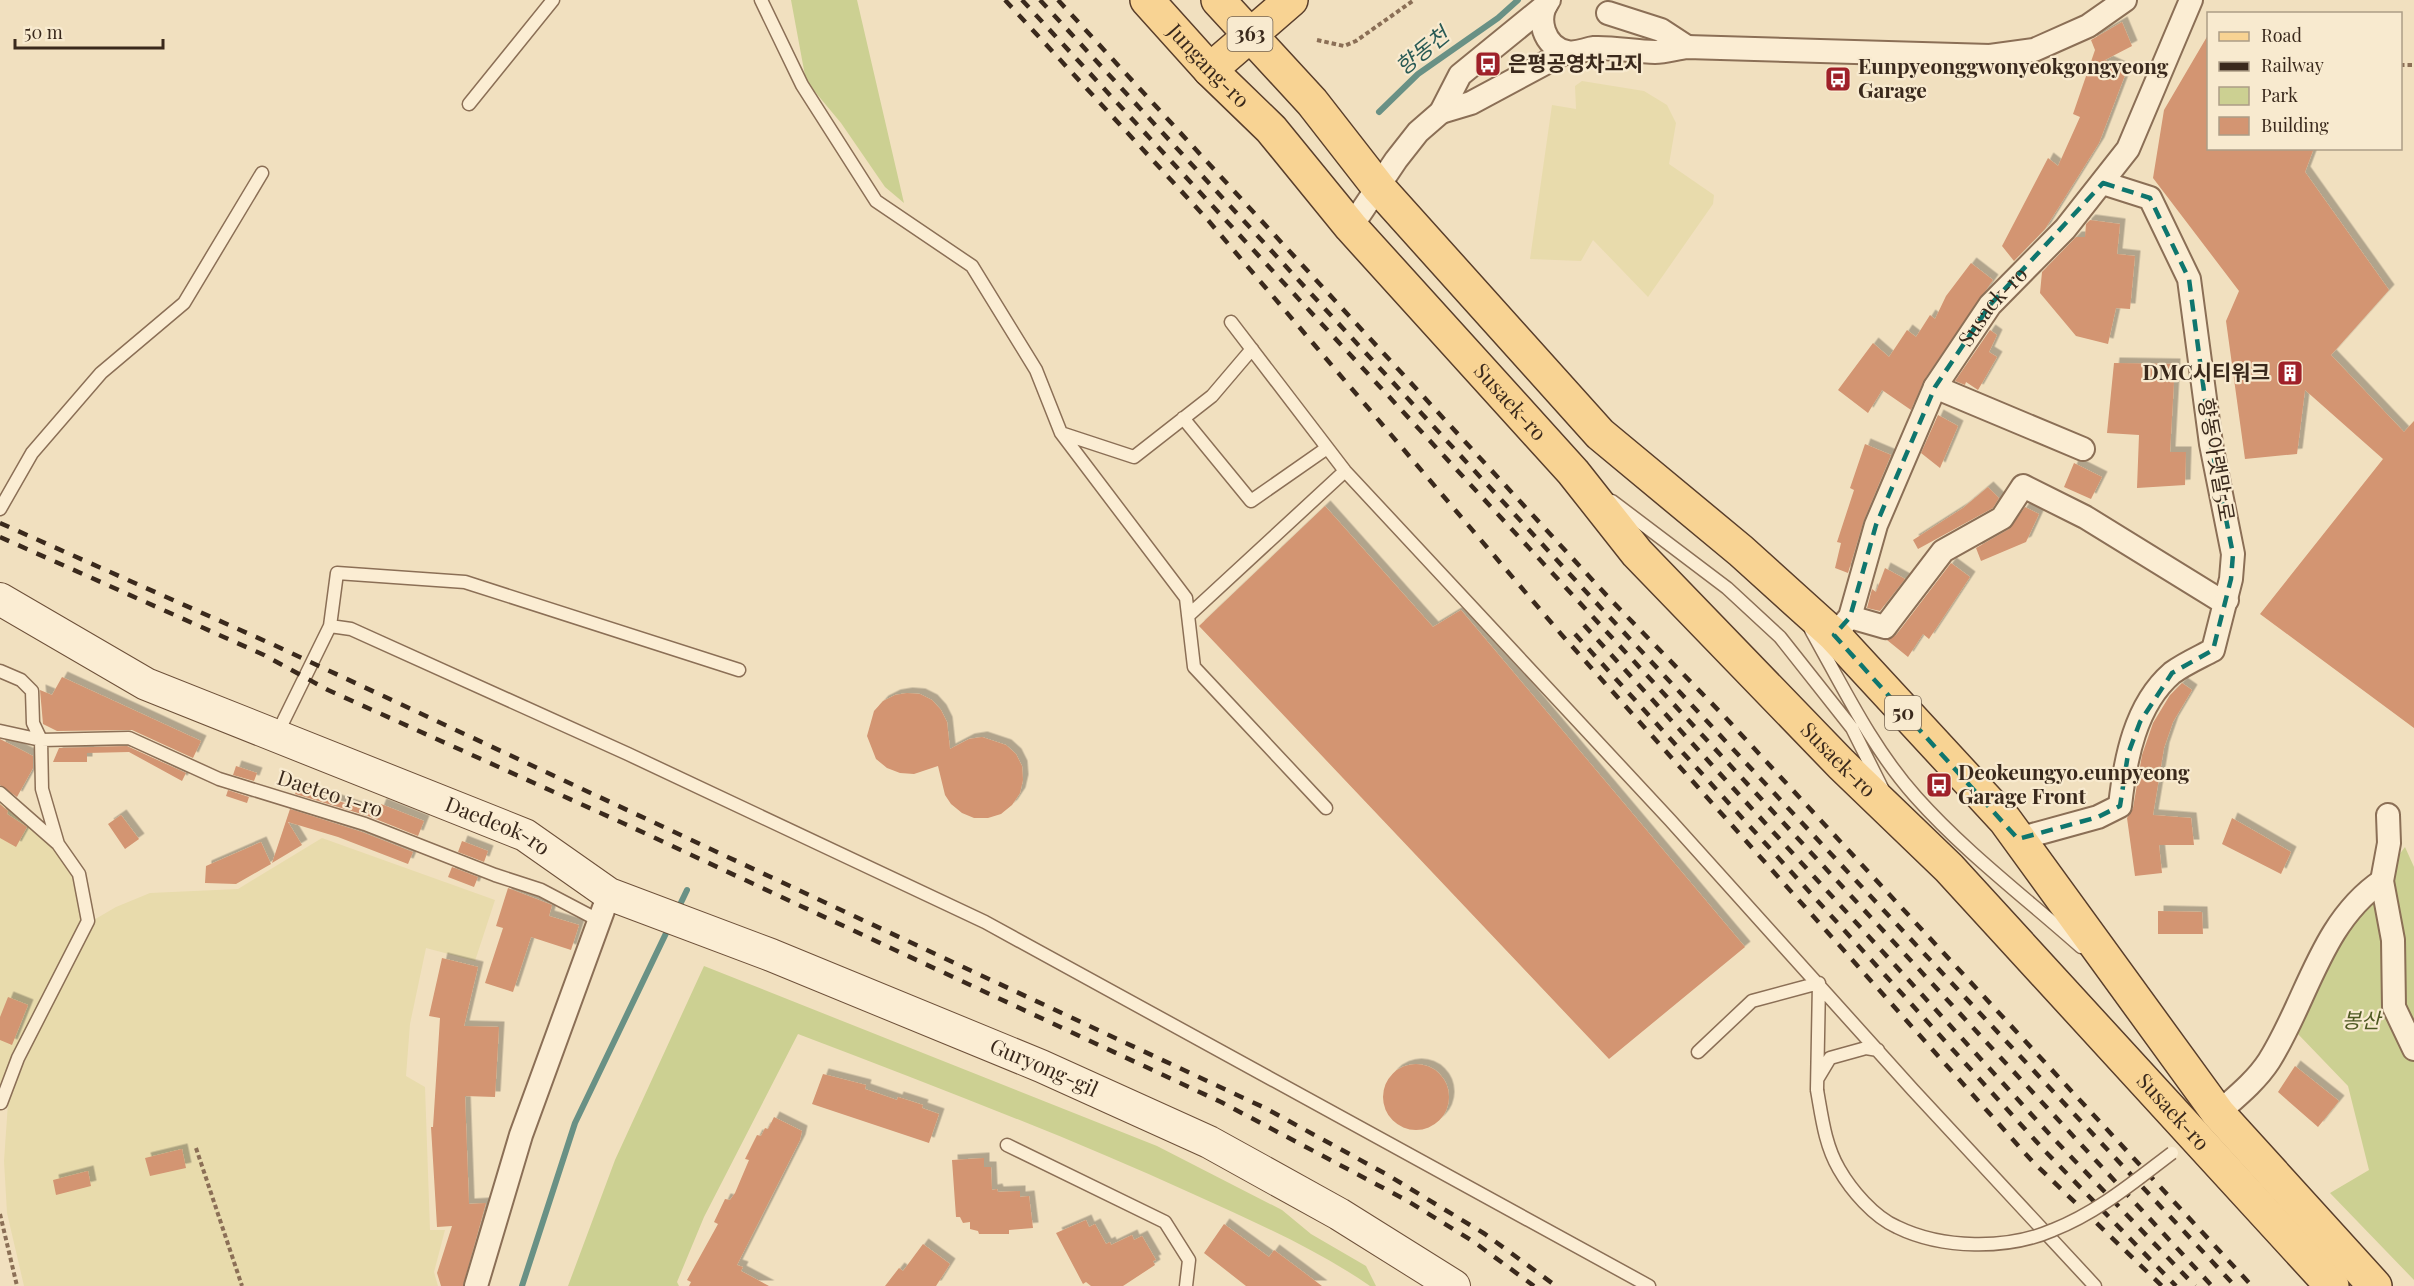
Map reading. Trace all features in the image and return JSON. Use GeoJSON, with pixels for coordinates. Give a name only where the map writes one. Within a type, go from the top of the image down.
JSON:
{"type":"FeatureCollection","features":[{"type":"Feature","properties":{"kind":"main road","name":"Jungang-ro"},"geometry":{"type":"LineString","coordinates":[[1147,0],[1210,70],[1271,129],[1351,227]]}},
{"type":"Feature","properties":{"kind":"main road"},"geometry":{"type":"LineString","coordinates":[[1218,0],[1312,102],[1379,188]]}},
{"type":"Feature","properties":{"kind":"main road","name":"363"},"geometry":{"type":"LineString","coordinates":[[1210,70],[1291,0]]}},
{"type":"Feature","properties":{"kind":"main road","name":"Susaek-ro"},"geometry":{"type":"LineString","coordinates":[[1379,188],[1600,434],[1741,551],[1795,600],[1842,626],[2005,820],[2218,1113],[2374,1286]]}},
{"type":"Feature","properties":{"kind":"main road","name":"Susaek-ro"},"geometry":{"type":"LineString","coordinates":[[1351,227],[1573,472],[1638,553],[1841,764],[1949,868],[2332,1286]]}},
{"type":"Feature","properties":{"kind":"main road","name":"Daedeok-ro"},"geometry":{"type":"LineString","coordinates":[[0,599],[146,684],[525,835],[611,905]]}},
{"type":"Feature","properties":{"kind":"main road","name":"Guryong-gil"},"geometry":{"type":"LineString","coordinates":[[611,905],[707,932],[771,955],[1041,1066],[1209,1142],[1339,1214],[1441,1282]]}},
{"type":"Feature","properties":{"kind":"street"},"geometry":{"type":"LineString","coordinates":[[1593,48],[1657,52],[1687,46],[1989,56],[2034,50],[2088,26],[2125,0]]}},
{"type":"Feature","properties":{"kind":"street","name":"Susaek-ro"},"geometry":{"type":"LineString","coordinates":[[2192,0],[2128,149],[2065,229],[1990,305],[1935,387],[1876,525],[1842,626],[1884,627],[1943,551],[2002,518],[2023,486],[2085,517],[2218,599],[2227,600]]}},
{"type":"Feature","properties":{"kind":"street"},"geometry":{"type":"LineString","coordinates":[[1547,2],[1542,16],[1543,28],[1556,47],[1566,52],[1580,53],[1593,48],[1603,39],[1608,26],[1607,4],[1661,30],[1687,46]]}},
{"type":"Feature","properties":{"kind":"street"},"geometry":{"type":"LineString","coordinates":[[1351,227],[1418,132],[1441,111],[1460,75],[1547,2]]}},
{"type":"Feature","properties":{"kind":"street"},"geometry":{"type":"LineString","coordinates":[[1441,111],[1470,103],[1566,52]]}},
{"type":"Feature","properties":{"kind":"street","name":"향동아랫말5로"},"geometry":{"type":"LineString","coordinates":[[2103,183],[2150,198],[2189,279],[2211,444],[2233,554],[2227,600]]}},
{"type":"Feature","properties":{"kind":"street"},"geometry":{"type":"LineString","coordinates":[[1935,387],[2083,449]]}},
{"type":"Feature","properties":{"kind":"street"},"geometry":{"type":"LineString","coordinates":[[2018,839],[2098,817],[2120,806],[2128,753],[2154,693],[2172,673],[2213,650],[2227,600]]}},
{"type":"Feature","properties":{"kind":"street"},"geometry":{"type":"LineString","coordinates":[[2388,815],[2389,843],[2382,880],[2390,910],[2393,940],[2394,1007],[2414,1049]]}},
{"type":"Feature","properties":{"kind":"street","name":"Susaek-ro"},"geometry":{"type":"LineString","coordinates":[[2218,1113],[2245,1089],[2268,1063],[2331,935],[2363,893],[2382,880]]}},
{"type":"Feature","properties":{"kind":"street"},"geometry":{"type":"LineString","coordinates":[[476,1286],[521,1135],[611,905]]}},
{"type":"Feature","properties":{"kind":"lane"},"geometry":{"type":"LineString","coordinates":[[469,104],[554,0]]}},
{"type":"Feature","properties":{"kind":"lane"},"geometry":{"type":"LineString","coordinates":[[761,0],[802,85],[876,201],[972,266],[1036,370],[1061,433],[1186,598],[1194,667],[1326,808]]}},
{"type":"Feature","properties":{"kind":"lane"},"geometry":{"type":"LineString","coordinates":[[0,509],[32,453],[101,373],[184,303],[262,173]]}},
{"type":"Feature","properties":{"kind":"lane"},"geometry":{"type":"LineString","coordinates":[[1231,322],[1345,471],[1819,983],[2095,1286]]}},
{"type":"Feature","properties":{"kind":"lane"},"geometry":{"type":"LineString","coordinates":[[1061,433],[1134,457],[1212,396],[1252,349]]}},
{"type":"Feature","properties":{"kind":"lane"},"geometry":{"type":"LineString","coordinates":[[1183,418],[1251,501],[1328,448]]}},
{"type":"Feature","properties":{"kind":"lane"},"geometry":{"type":"LineString","coordinates":[[1188,616],[1345,471]]}},
{"type":"Feature","properties":{"kind":"lane"},"geometry":{"type":"LineString","coordinates":[[1573,472],[1727,588],[1780,637],[1852,728],[1897,818]]}},
{"type":"Feature","properties":{"kind":"lane"},"geometry":{"type":"LineString","coordinates":[[277,735],[330,626],[337,573],[465,582],[739,670]]}},
{"type":"Feature","properties":{"kind":"lane"},"geometry":{"type":"LineString","coordinates":[[1795,600],[1862,722],[1915,796],[1953,833],[2127,988]]}},
{"type":"Feature","properties":{"kind":"lane"},"geometry":{"type":"LineString","coordinates":[[330,626],[351,629],[628,753],[985,922],[1649,1286]]}},
{"type":"Feature","properties":{"kind":"lane"},"geometry":{"type":"LineString","coordinates":[[0,671],[21,680],[32,691],[33,723],[41,740],[42,789],[58,844]]}},
{"type":"Feature","properties":{"kind":"lane","name":"Daeteo 1-ro"},"geometry":{"type":"LineString","coordinates":[[0,731],[41,740],[129,738],[219,779],[365,824],[495,875],[541,890],[611,905]]}},
{"type":"Feature","properties":{"kind":"lane"},"geometry":{"type":"LineString","coordinates":[[0,793],[58,844],[80,874],[88,921],[18,1058],[1,1102]]}},
{"type":"Feature","properties":{"kind":"lane"},"geometry":{"type":"LineString","coordinates":[[1698,1052],[1752,1001],[1819,983]]}},
{"type":"Feature","properties":{"kind":"lane"},"geometry":{"type":"LineString","coordinates":[[1819,983],[1817,1085],[1830,1150],[1840,1172],[1863,1201],[1895,1227],[1936,1240],[1984,1244],[2050,1232],[2068,1224],[2131,1185],[2172,1153]]}},
{"type":"Feature","properties":{"kind":"lane"},"geometry":{"type":"LineString","coordinates":[[1817,1085],[1830,1058],[1866,1048],[1878,1050]]}},
{"type":"Feature","properties":{"kind":"lane"},"geometry":{"type":"LineString","coordinates":[[1007,1145],[1165,1222],[1189,1260],[1186,1286]]}},
{"type":"Feature","properties":{"kind":"path"},"geometry":{"type":"LineString","coordinates":[[1317,40],[1344,46],[1356,41],[1413,0]]}},
{"type":"Feature","properties":{"kind":"path"},"geometry":{"type":"LineString","coordinates":[[196,1148],[242,1286]]}},
{"type":"Feature","properties":{"kind":"path"},"geometry":{"type":"LineString","coordinates":[[0,1214],[16,1286]]}},
{"type":"Feature","properties":{"kind":"highlighted area"},"geometry":{"type":"Polygon","coordinates":[[[2103,183],[2150,198],[2189,279],[2211,444],[2233,554],[2231,579],[2213,650],[2172,673],[2140,722],[2128,754],[2120,806],[2098,817],[2018,839],[1834,635],[1850,617],[1876,525],[1935,387],[1990,305],[2103,183]]]}},
{"type":"Feature","properties":{"kind":"shaded area"},"geometry":{"type":"Polygon","coordinates":[[[1582,81],[1644,91],[1667,105],[1676,123],[1669,164],[1714,195],[1713,204],[1648,297],[1593,240],[1581,261],[1530,259],[1552,105],[1576,109],[1575,86],[1582,81]]]}},
{"type":"Feature","properties":{"kind":"shaded area"},"geometry":{"type":"Polygon","coordinates":[[[0,801],[24,819],[64,860],[74,876],[82,920],[12,1056],[0,1086],[0,801]]]}},
{"type":"Feature","properties":{"kind":"shaded area"},"geometry":{"type":"Polygon","coordinates":[[[322,838],[495,900],[475,961],[426,948],[410,1024],[406,1076],[425,1087],[430,1230],[445,1230],[434,1272],[438,1286],[24,1286],[7,1213],[4,1161],[8,1103],[25,1061],[92,921],[116,907],[150,893],[238,889],[322,838]]]}},
{"type":"Feature","properties":{"kind":"green space"},"geometry":{"type":"Polygon","coordinates":[[[791,0],[857,0],[904,203],[885,187],[841,123],[806,81],[791,0]]]}},
{"type":"Feature","properties":{"kind":"green space","name":"봉산"},"geometry":{"type":"Polygon","coordinates":[[[2405,847],[2414,867],[2414,1280],[2330,1193],[2369,1170],[2348,1086],[2297,1033],[2341,932],[2405,847]]]}},
{"type":"Feature","properties":{"kind":"green space"},"geometry":{"type":"Polygon","coordinates":[[[704,966],[1157,1146],[1282,1210],[1311,1234],[1366,1266],[1376,1286],[1370,1286],[1284,1236],[1096,1151],[798,1034],[704,1217],[677,1282],[679,1286],[568,1286],[615,1160],[704,966]]]}},
{"type":"Feature","properties":{"kind":"building"},"geometry":{"type":"Polygon","coordinates":[[[2122,22],[2132,46],[2105,60],[2127,70],[2099,143],[2045,229],[2014,261],[2002,246],[2048,158],[2058,166],[2080,117],[2073,114],[2095,50],[2091,40],[2122,22]]]}},
{"type":"Feature","properties":{"kind":"building","name":"DMC시티워크"},"geometry":{"type":"Polygon","coordinates":[[[2207,37],[2207,150],[2313,150],[2305,172],[2389,290],[2331,355],[2404,432],[2414,421],[2414,728],[2260,614],[2383,459],[2305,390],[2297,454],[2245,459],[2226,321],[2239,291],[2153,178],[2164,110],[2207,37]]]}},
{"type":"Feature","properties":{"kind":"building"},"geometry":{"type":"Polygon","coordinates":[[[2090,220],[2120,224],[2117,254],[2135,256],[2130,309],[2116,308],[2108,344],[2076,336],[2040,293],[2042,272],[2076,237],[2085,237],[2086,224],[2090,220]]]}},
{"type":"Feature","properties":{"kind":"building"},"geometry":{"type":"Polygon","coordinates":[[[1971,263],[1993,280],[1924,380],[1911,410],[1882,390],[1868,413],[1838,390],[1873,343],[1889,357],[1907,330],[1916,337],[1930,315],[1935,319],[1946,296],[1971,263]]]}},
{"type":"Feature","properties":{"kind":"building"},"geometry":{"type":"Polygon","coordinates":[[[1990,330],[1997,335],[1989,352],[1997,357],[1978,390],[1966,382],[1965,385],[1955,381],[1990,330]]]}},
{"type":"Feature","properties":{"kind":"building"},"geometry":{"type":"Polygon","coordinates":[[[2114,363],[2175,364],[2170,452],[2186,452],[2185,485],[2137,488],[2139,435],[2107,433],[2114,363]]]}},
{"type":"Feature","properties":{"kind":"building"},"geometry":{"type":"Polygon","coordinates":[[[1938,415],[1958,426],[1940,468],[1921,453],[1938,415]]]}},
{"type":"Feature","properties":{"kind":"building"},"geometry":{"type":"Polygon","coordinates":[[[1865,444],[1891,455],[1864,520],[1848,573],[1835,568],[1841,543],[1837,542],[1854,490],[1850,488],[1865,444]]]}},
{"type":"Feature","properties":{"kind":"building"},"geometry":{"type":"Polygon","coordinates":[[[2074,463],[2102,477],[2091,499],[2064,487],[2074,463]]]}},
{"type":"Feature","properties":{"kind":"building"},"geometry":{"type":"Polygon","coordinates":[[[1988,487],[1999,498],[1993,508],[1918,549],[1913,540],[1963,508],[1988,487]]]}},
{"type":"Feature","properties":{"kind":"building"},"geometry":{"type":"Polygon","coordinates":[[[1325,506],[1433,627],[1461,610],[1745,947],[1609,1059],[1199,626],[1325,506]]]}},
{"type":"Feature","properties":{"kind":"building"},"geometry":{"type":"Polygon","coordinates":[[[2025,507],[2039,514],[2026,542],[1981,561],[1976,548],[2009,529],[2025,507]]]}},
{"type":"Feature","properties":{"kind":"building"},"geometry":{"type":"Polygon","coordinates":[[[1951,563],[1970,577],[1929,639],[1923,634],[1908,657],[1887,640],[1896,635],[1951,563]]]}},
{"type":"Feature","properties":{"kind":"building"},"geometry":{"type":"Polygon","coordinates":[[[1885,568],[1905,579],[1880,611],[1867,608],[1872,589],[1876,592],[1885,568]]]}},
{"type":"Feature","properties":{"kind":"building"},"geometry":{"type":"Polygon","coordinates":[[[62,677],[201,741],[193,758],[132,730],[57,731],[43,724],[40,690],[52,695],[62,677]]]}},
{"type":"Feature","properties":{"kind":"building"},"geometry":{"type":"Polygon","coordinates":[[[2182,683],[2192,690],[2173,722],[2164,748],[2153,815],[2191,818],[2194,845],[2159,845],[2162,873],[2135,876],[2127,818],[2133,808],[2142,755],[2153,723],[2170,695],[2182,683]]]}},
{"type":"Feature","properties":{"kind":"building"},"geometry":{"type":"Polygon","coordinates":[[[920,694],[932,700],[941,710],[947,722],[950,749],[969,739],[982,737],[1006,745],[1016,754],[1022,766],[1023,780],[1020,793],[1012,805],[1001,814],[988,818],[974,818],[962,813],[951,804],[945,795],[938,766],[914,774],[900,773],[887,768],[876,759],[867,736],[874,711],[883,701],[895,695],[920,694]]]}},
{"type":"Feature","properties":{"kind":"building"},"geometry":{"type":"Polygon","coordinates":[[[0,739],[33,756],[33,768],[17,797],[0,785],[0,739]]]}},
{"type":"Feature","properties":{"kind":"building"},"geometry":{"type":"Polygon","coordinates":[[[127,746],[186,773],[182,781],[129,752],[87,753],[87,762],[53,762],[59,748],[127,746]]]}},
{"type":"Feature","properties":{"kind":"building"},"geometry":{"type":"Polygon","coordinates":[[[236,766],[257,773],[254,781],[233,775],[236,766]]]}},
{"type":"Feature","properties":{"kind":"building"},"geometry":{"type":"Polygon","coordinates":[[[298,787],[377,814],[381,804],[424,821],[418,836],[368,816],[295,794],[298,787]]]}},
{"type":"Feature","properties":{"kind":"building"},"geometry":{"type":"Polygon","coordinates":[[[228,790],[249,797],[247,803],[226,796],[228,790]]]}},
{"type":"Feature","properties":{"kind":"building"},"geometry":{"type":"Polygon","coordinates":[[[0,804],[8,811],[7,814],[27,827],[16,847],[0,838],[0,804]]]}},
{"type":"Feature","properties":{"kind":"building"},"geometry":{"type":"Polygon","coordinates":[[[290,809],[362,832],[413,852],[408,864],[338,837],[288,822],[302,845],[272,863],[290,809]]]}},
{"type":"Feature","properties":{"kind":"building"},"geometry":{"type":"Polygon","coordinates":[[[121,815],[139,839],[125,849],[108,824],[121,815]]]}},
{"type":"Feature","properties":{"kind":"building"},"geometry":{"type":"Polygon","coordinates":[[[2232,818],[2291,852],[2281,874],[2222,844],[2232,818]]]}},
{"type":"Feature","properties":{"kind":"building"},"geometry":{"type":"Polygon","coordinates":[[[462,841],[488,851],[484,862],[458,852],[462,841]]]}},
{"type":"Feature","properties":{"kind":"building"},"geometry":{"type":"Polygon","coordinates":[[[261,842],[271,864],[236,884],[205,883],[206,866],[261,842]]]}},
{"type":"Feature","properties":{"kind":"building"},"geometry":{"type":"Polygon","coordinates":[[[452,867],[478,877],[474,887],[448,877],[452,867]]]}},
{"type":"Feature","properties":{"kind":"building"},"geometry":{"type":"Polygon","coordinates":[[[508,888],[552,905],[549,916],[579,925],[571,950],[531,937],[513,992],[485,983],[503,928],[496,926],[508,888]]]}},
{"type":"Feature","properties":{"kind":"building"},"geometry":{"type":"Polygon","coordinates":[[[2158,911],[2202,912],[2203,934],[2158,934],[2158,911]]]}},
{"type":"Feature","properties":{"kind":"building"},"geometry":{"type":"Polygon","coordinates":[[[442,958],[478,967],[464,1026],[499,1027],[495,1097],[465,1096],[469,1204],[486,1203],[463,1286],[441,1286],[437,1273],[452,1226],[437,1227],[431,1127],[433,1127],[440,1018],[429,1016],[442,958]]]}},
{"type":"Feature","properties":{"kind":"building"},"geometry":{"type":"Polygon","coordinates":[[[8,997],[28,1005],[12,1045],[0,1040],[0,1017],[8,997]]]}},
{"type":"Feature","properties":{"kind":"building"},"geometry":{"type":"Polygon","coordinates":[[[1416,1064],[1429,1067],[1439,1074],[1446,1084],[1449,1097],[1446,1110],[1439,1120],[1429,1127],[1416,1130],[1403,1127],[1393,1120],[1386,1110],[1383,1097],[1386,1084],[1393,1074],[1403,1067],[1416,1064]]]}},
{"type":"Feature","properties":{"kind":"building"},"geometry":{"type":"Polygon","coordinates":[[[2295,1066],[2339,1101],[2318,1127],[2278,1092],[2295,1066]]]}},
{"type":"Feature","properties":{"kind":"building"},"geometry":{"type":"Polygon","coordinates":[[[823,1074],[866,1085],[865,1089],[897,1100],[898,1097],[923,1105],[922,1108],[939,1114],[929,1143],[812,1104],[823,1074]]]}},
{"type":"Feature","properties":{"kind":"building"},"geometry":{"type":"Polygon","coordinates":[[[774,1117],[802,1131],[800,1140],[737,1265],[743,1267],[741,1271],[769,1286],[689,1286],[691,1282],[687,1280],[718,1224],[714,1222],[725,1199],[730,1200],[735,1193],[749,1160],[745,1159],[757,1135],[761,1136],[765,1128],[768,1129],[774,1117]]]}},
{"type":"Feature","properties":{"kind":"building"},"geometry":{"type":"Polygon","coordinates":[[[182,1149],[186,1168],[150,1176],[145,1158],[182,1149]]]}},
{"type":"Feature","properties":{"kind":"building"},"geometry":{"type":"Polygon","coordinates":[[[984,1158],[984,1167],[991,1167],[992,1190],[1020,1191],[1020,1197],[1029,1196],[1033,1228],[1009,1230],[1009,1234],[979,1234],[978,1231],[970,1229],[970,1222],[963,1223],[960,1217],[956,1217],[952,1160],[984,1158]]]}},
{"type":"Feature","properties":{"kind":"building"},"geometry":{"type":"Polygon","coordinates":[[[88,1171],[91,1186],[56,1195],[53,1180],[88,1171]]]}},
{"type":"Feature","properties":{"kind":"building"},"geometry":{"type":"Polygon","coordinates":[[[1086,1220],[1089,1227],[1095,1224],[1106,1244],[1110,1242],[1111,1245],[1132,1235],[1134,1240],[1142,1236],[1156,1260],[1153,1261],[1155,1265],[1123,1286],[1091,1286],[1086,1282],[1083,1284],[1056,1233],[1086,1220]]]}},
{"type":"Feature","properties":{"kind":"building"},"geometry":{"type":"Polygon","coordinates":[[[1224,1224],[1269,1257],[1274,1250],[1322,1286],[1246,1286],[1204,1253],[1224,1224]]]}},
{"type":"Feature","properties":{"kind":"building"},"geometry":{"type":"Polygon","coordinates":[[[923,1244],[950,1264],[936,1286],[885,1286],[899,1268],[903,1271],[923,1244]]]}},
{"type":"Feature","properties":{"kind":"waterway","name":"향동천"},"geometry":{"type":"LineString","coordinates":[[1379,112],[1418,74],[1498,18],[1518,0]]}},
{"type":"Feature","properties":{"kind":"waterway"},"geometry":{"type":"LineString","coordinates":[[677,911],[687,890]]}},
{"type":"Feature","properties":{"kind":"waterway"},"geometry":{"type":"LineString","coordinates":[[522,1286],[575,1123],[670,925]]}},
{"type":"Feature","properties":{"kind":"railway"},"geometry":{"type":"LineString","coordinates":[[1005,0],[1207,219],[1561,634],[2032,1161],[2162,1286]]}},
{"type":"Feature","properties":{"kind":"railway"},"geometry":{"type":"LineString","coordinates":[[1022,0],[2212,1286]]}},
{"type":"Feature","properties":{"kind":"railway"},"geometry":{"type":"LineString","coordinates":[[1040,0],[1602,609],[2235,1286]]}},
{"type":"Feature","properties":{"kind":"railway"},"geometry":{"type":"LineString","coordinates":[[1058,0],[1610,599],[1725,717],[2252,1286]]}},
{"type":"Feature","properties":{"kind":"railway"},"geometry":{"type":"LineString","coordinates":[[0,523],[274,645],[1265,1108],[1386,1174],[1485,1234],[1556,1286]]}},
{"type":"Feature","properties":{"kind":"railway"},"geometry":{"type":"LineString","coordinates":[[0,537],[264,655],[328,690],[625,824],[1221,1102],[1406,1200],[1474,1242],[1534,1286]]}},
{"type":"Feature","properties":{"kind":"railway"},"geometry":{"type":"LineString","coordinates":[[1584,625],[2053,1138],[2195,1286]]}},
{"type":"Feature","properties":{"kind":"railway"},"geometry":{"type":"LineString","coordinates":[[1575,634],[2044,1150],[2176,1286]]}},
{"type":"Feature","properties":{"kind":"place","name":"은평공영차고지"},"geometry":{"type":"Point","coordinates":[1488,64]}},
{"type":"Feature","properties":{"kind":"place","name":"Eunpyeonggwonyeokgongyeong Garage"},"geometry":{"type":"Point","coordinates":[1838,79]}},
{"type":"Feature","properties":{"kind":"place","name":"DMC시티워크"},"geometry":{"type":"Point","coordinates":[2290,373]}},
{"type":"Feature","properties":{"kind":"place","name":"Deokeungyo.eunpyeong Garage Front"},"geometry":{"type":"Point","coordinates":[1939,785]}}]}
